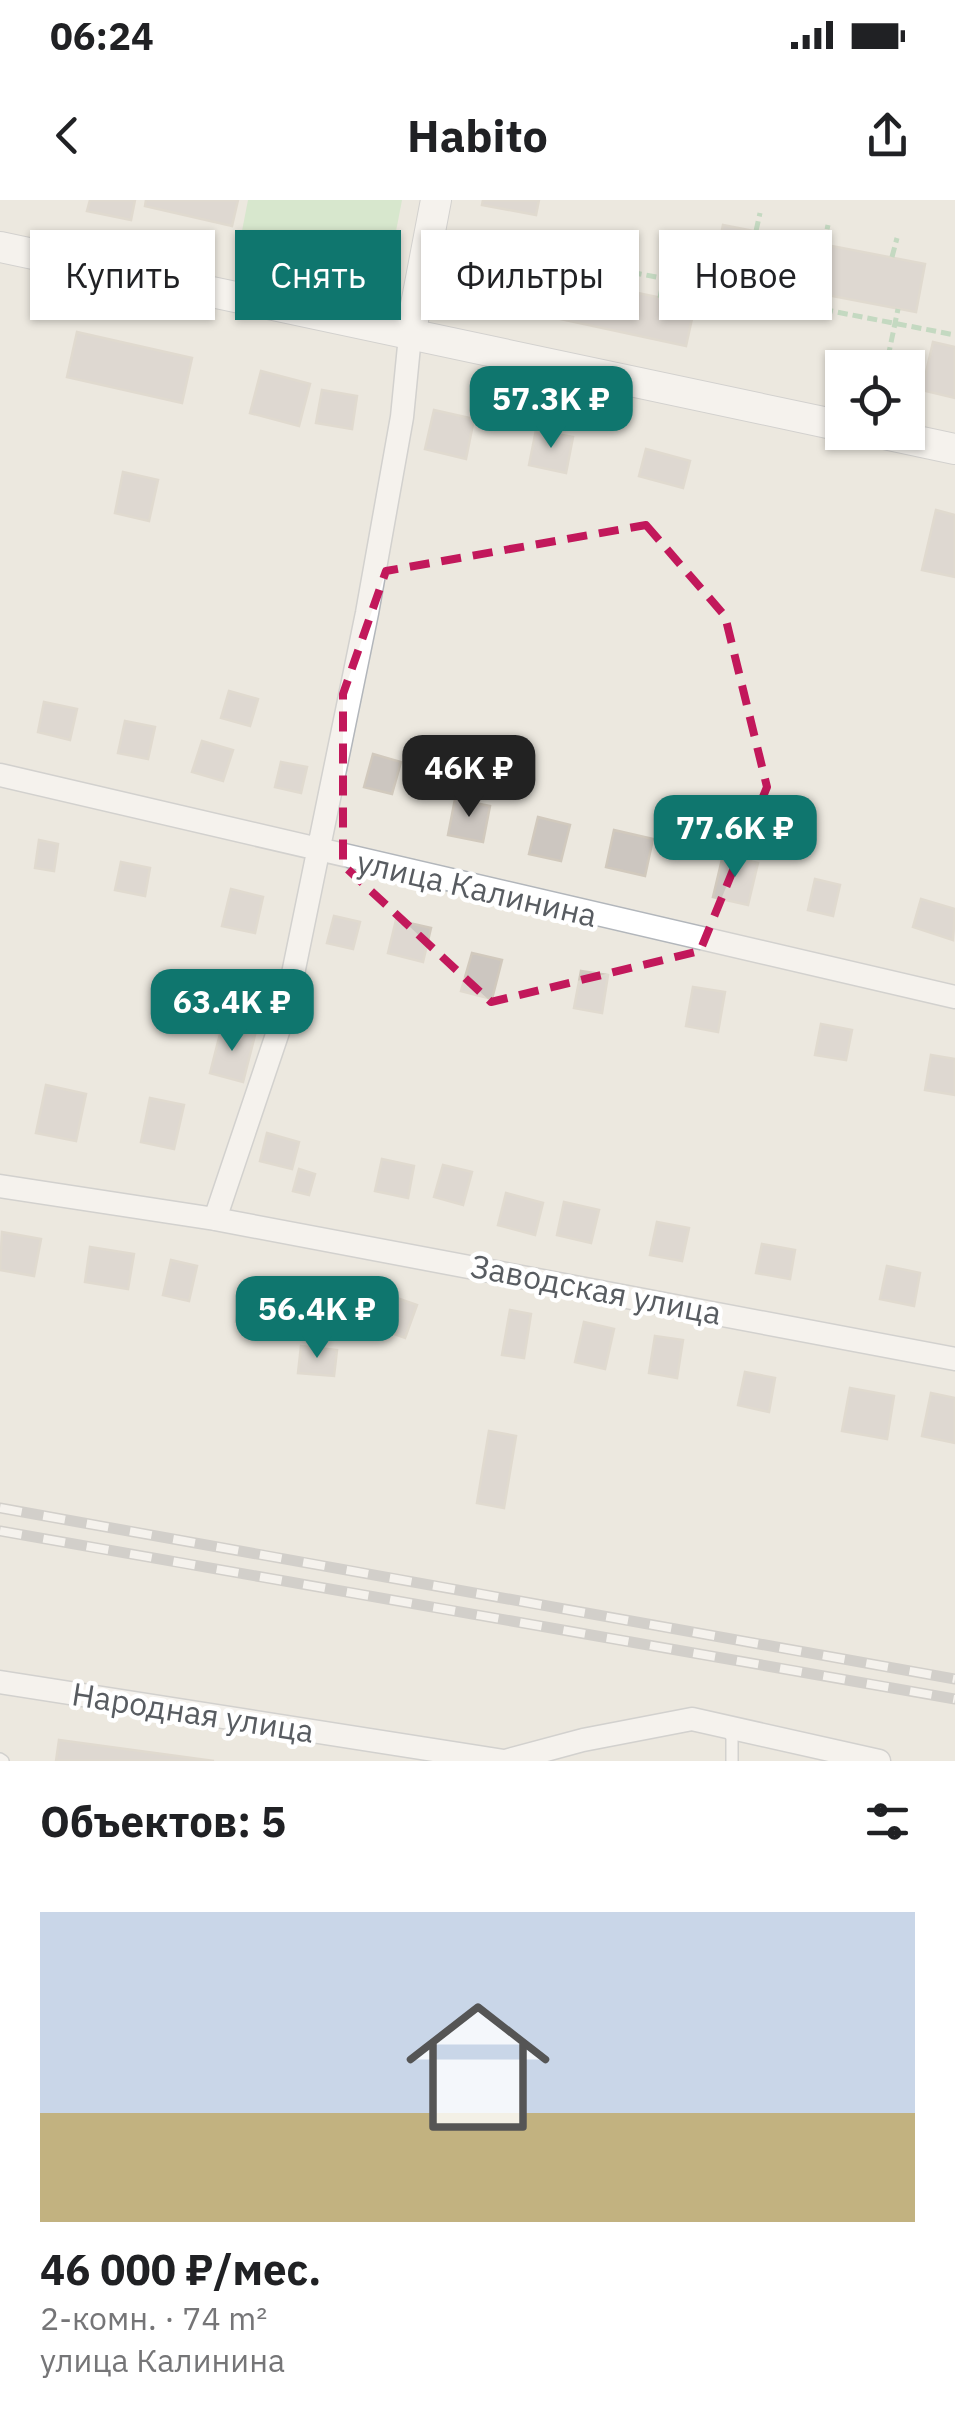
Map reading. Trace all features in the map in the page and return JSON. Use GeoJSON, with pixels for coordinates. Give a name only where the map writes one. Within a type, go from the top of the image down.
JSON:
{"type":"FeatureCollection","features":[{"type":"Feature","properties":{"kind":"street"},"geometry":{"type":"LineString","coordinates":[[431,230],[436,200]]}},
{"type":"Feature","properties":{"kind":"street"},"geometry":{"type":"LineString","coordinates":[[0,247],[825,422]]}},
{"type":"Feature","properties":{"kind":"street"},"geometry":{"type":"LineString","coordinates":[[215,1218],[286,1008],[367,613],[402,418],[410,336],[421,279]]}},
{"type":"Feature","properties":{"kind":"street"},"geometry":{"type":"LineString","coordinates":[[925,443],[955,449]]}},
{"type":"Feature","properties":{"kind":"street","name":"улица Калинина"},"geometry":{"type":"LineString","coordinates":[[0,775],[955,997]]}},
{"type":"Feature","properties":{"kind":"street","name":"Заводская улица"},"geometry":{"type":"LineString","coordinates":[[0,1186],[215,1218],[955,1359]]}},
{"type":"Feature","properties":{"kind":"street","name":"Народная улица"},"geometry":{"type":"LineString","coordinates":[[0,1682],[504,1761],[583,1740],[692,1719],[878,1761]]}},
{"type":"Feature","properties":{"kind":"lane"},"geometry":{"type":"LineString","coordinates":[[727,1727],[732,1738],[732,1761]]}},
{"type":"Feature","properties":{"kind":"path"},"geometry":{"type":"LineString","coordinates":[[756,230],[760,212]]}},
{"type":"Feature","properties":{"kind":"path"},"geometry":{"type":"LineString","coordinates":[[827,230],[828,225]]}},
{"type":"Feature","properties":{"kind":"path"},"geometry":{"type":"LineString","coordinates":[[892,258],[896,238]]}},
{"type":"Feature","properties":{"kind":"path"},"geometry":{"type":"LineString","coordinates":[[890,350],[898,308]]}},
{"type":"Feature","properties":{"kind":"path"},"geometry":{"type":"LineString","coordinates":[[832,310],[955,336]]}},
{"type":"Feature","properties":{"kind":"highlighted area"},"geometry":{"type":"Polygon","coordinates":[[[646,525],[725,616],[767,787],[700,951],[491,1002],[343,865],[343,694],[386,571],[646,525]]]}},
{"type":"Feature","properties":{"kind":"green space"},"geometry":{"type":"Polygon","coordinates":[[[248,200],[402,200],[396,230],[242,230],[248,200]]]}},
{"type":"Feature","properties":{"kind":"building"},"geometry":{"type":"Polygon","coordinates":[[[90,200],[135,200],[131,220],[87,211],[90,200]]]}},
{"type":"Feature","properties":{"kind":"building"},"geometry":{"type":"Polygon","coordinates":[[[146,200],[238,200],[232,226],[145,206],[146,200]]]}},
{"type":"Feature","properties":{"kind":"building"},"geometry":{"type":"Polygon","coordinates":[[[483,200],[539,200],[536,215],[482,205],[483,200]]]}},
{"type":"Feature","properties":{"kind":"building"},"geometry":{"type":"Polygon","coordinates":[[[723,225],[749,230],[722,230],[723,225]]]}},
{"type":"Feature","properties":{"kind":"building"},"geometry":{"type":"Polygon","coordinates":[[[832,246],[925,264],[916,312],[832,296],[832,246]]]}},
{"type":"Feature","properties":{"kind":"building"},"geometry":{"type":"Polygon","coordinates":[[[639,293],[659,297],[659,320],[692,320],[686,346],[565,320],[639,320],[639,293]]]}},
{"type":"Feature","properties":{"kind":"building"},"geometry":{"type":"Polygon","coordinates":[[[77,332],[192,358],[182,403],[67,377],[77,332]]]}},
{"type":"Feature","properties":{"kind":"building"},"geometry":{"type":"Polygon","coordinates":[[[933,342],[955,347],[955,398],[925,391],[933,342]]]}},
{"type":"Feature","properties":{"kind":"building"},"geometry":{"type":"Polygon","coordinates":[[[261,371],[310,384],[299,426],[250,413],[261,371]]]}},
{"type":"Feature","properties":{"kind":"building"},"geometry":{"type":"Polygon","coordinates":[[[322,390],[357,396],[352,429],[316,423],[322,390]]]}},
{"type":"Feature","properties":{"kind":"building"},"geometry":{"type":"Polygon","coordinates":[[[434,410],[474,419],[466,459],[425,449],[434,410]]]}},
{"type":"Feature","properties":{"kind":"building"},"geometry":{"type":"Polygon","coordinates":[[[536,430],[573,437],[566,473],[529,465],[536,430]]]}},
{"type":"Feature","properties":{"kind":"building"},"geometry":{"type":"Polygon","coordinates":[[[646,449],[690,461],[683,488],[639,476],[646,449]]]}},
{"type":"Feature","properties":{"kind":"building"},"geometry":{"type":"Polygon","coordinates":[[[123,472],[158,480],[149,521],[115,513],[123,472]]]}},
{"type":"Feature","properties":{"kind":"building"},"geometry":{"type":"Polygon","coordinates":[[[936,510],[955,515],[955,577],[922,570],[936,510]]]}},
{"type":"Feature","properties":{"kind":"building"},"geometry":{"type":"Polygon","coordinates":[[[229,691],[258,699],[250,726],[221,718],[229,691]]]}},
{"type":"Feature","properties":{"kind":"building"},"geometry":{"type":"Polygon","coordinates":[[[44,702],[77,709],[70,740],[38,732],[44,702]]]}},
{"type":"Feature","properties":{"kind":"building"},"geometry":{"type":"Polygon","coordinates":[[[125,721],[155,727],[148,759],[118,753],[125,721]]]}},
{"type":"Feature","properties":{"kind":"building"},"geometry":{"type":"Polygon","coordinates":[[[202,741],[233,750],[223,781],[192,772],[202,741]]]}},
{"type":"Feature","properties":{"kind":"building"},"geometry":{"type":"Polygon","coordinates":[[[373,754],[401,762],[392,794],[364,787],[373,754]]]}},
{"type":"Feature","properties":{"kind":"building"},"geometry":{"type":"Polygon","coordinates":[[[281,762],[307,767],[301,793],[275,787],[281,762]]]}},
{"type":"Feature","properties":{"kind":"building"},"geometry":{"type":"Polygon","coordinates":[[[455,799],[490,806],[483,842],[448,835],[455,799]]]}},
{"type":"Feature","properties":{"kind":"building"},"geometry":{"type":"Polygon","coordinates":[[[538,817],[570,825],[561,861],[529,854],[538,817]]]}},
{"type":"Feature","properties":{"kind":"building"},"geometry":{"type":"Polygon","coordinates":[[[614,830],[653,839],[645,876],[606,867],[614,830]]]}},
{"type":"Feature","properties":{"kind":"building"},"geometry":{"type":"Polygon","coordinates":[[[39,840],[58,844],[54,871],[35,868],[39,840]]]}},
{"type":"Feature","properties":{"kind":"building"},"geometry":{"type":"Polygon","coordinates":[[[723,855],[758,863],[748,905],[713,897],[723,855]]]}},
{"type":"Feature","properties":{"kind":"building"},"geometry":{"type":"Polygon","coordinates":[[[121,862],[150,868],[145,896],[115,890],[121,862]]]}},
{"type":"Feature","properties":{"kind":"building"},"geometry":{"type":"Polygon","coordinates":[[[815,879],[840,885],[833,916],[808,910],[815,879]]]}},
{"type":"Feature","properties":{"kind":"building"},"geometry":{"type":"Polygon","coordinates":[[[231,889],[263,897],[255,933],[222,926],[231,889]]]}},
{"type":"Feature","properties":{"kind":"building"},"geometry":{"type":"Polygon","coordinates":[[[921,899],[955,909],[953,940],[913,927],[921,899]]]}},
{"type":"Feature","properties":{"kind":"building"},"geometry":{"type":"Polygon","coordinates":[[[334,916],[360,922],[353,949],[327,943],[334,916]]]}},
{"type":"Feature","properties":{"kind":"building"},"geometry":{"type":"Polygon","coordinates":[[[396,920],[431,928],[423,962],[388,953],[396,920]]]}},
{"type":"Feature","properties":{"kind":"building"},"geometry":{"type":"Polygon","coordinates":[[[472,953],[502,960],[492,999],[461,991],[472,953]]]}},
{"type":"Feature","properties":{"kind":"building"},"geometry":{"type":"Polygon","coordinates":[[[581,971],[608,975],[602,1013],[574,1008],[581,971]]]}},
{"type":"Feature","properties":{"kind":"building"},"geometry":{"type":"Polygon","coordinates":[[[693,987],[725,992],[718,1032],[686,1026],[693,987]]]}},
{"type":"Feature","properties":{"kind":"building"},"geometry":{"type":"Polygon","coordinates":[[[821,1024],[852,1030],[846,1060],[815,1055],[821,1024]]]}},
{"type":"Feature","properties":{"kind":"building"},"geometry":{"type":"Polygon","coordinates":[[[222,1026],[255,1035],[243,1082],[210,1073],[222,1026]]]}},
{"type":"Feature","properties":{"kind":"building"},"geometry":{"type":"Polygon","coordinates":[[[931,1055],[955,1059],[955,1095],[925,1090],[931,1055]]]}},
{"type":"Feature","properties":{"kind":"building"},"geometry":{"type":"Polygon","coordinates":[[[46,1085],[86,1094],[76,1141],[36,1133],[46,1085]]]}},
{"type":"Feature","properties":{"kind":"building"},"geometry":{"type":"Polygon","coordinates":[[[150,1098],[184,1105],[174,1149],[141,1142],[150,1098]]]}},
{"type":"Feature","properties":{"kind":"building"},"geometry":{"type":"Polygon","coordinates":[[[267,1133],[299,1142],[292,1169],[260,1161],[267,1133]]]}},
{"type":"Feature","properties":{"kind":"building"},"geometry":{"type":"Polygon","coordinates":[[[382,1159],[414,1166],[408,1198],[375,1191],[382,1159]]]}},
{"type":"Feature","properties":{"kind":"building"},"geometry":{"type":"Polygon","coordinates":[[[443,1165],[472,1172],[463,1205],[434,1197],[443,1165]]]}},
{"type":"Feature","properties":{"kind":"building"},"geometry":{"type":"Polygon","coordinates":[[[299,1169],[315,1174],[309,1195],[293,1191],[299,1169]]]}},
{"type":"Feature","properties":{"kind":"building"},"geometry":{"type":"Polygon","coordinates":[[[506,1193],[543,1203],[535,1235],[498,1225],[506,1193]]]}},
{"type":"Feature","properties":{"kind":"building"},"geometry":{"type":"Polygon","coordinates":[[[564,1202],[599,1210],[591,1243],[557,1235],[564,1202]]]}},
{"type":"Feature","properties":{"kind":"building"},"geometry":{"type":"Polygon","coordinates":[[[657,1222],[689,1228],[682,1261],[650,1255],[657,1222]]]}},
{"type":"Feature","properties":{"kind":"building"},"geometry":{"type":"Polygon","coordinates":[[[2,1232],[41,1239],[34,1276],[0,1270],[2,1232]]]}},
{"type":"Feature","properties":{"kind":"building"},"geometry":{"type":"Polygon","coordinates":[[[762,1244],[795,1250],[790,1279],[756,1273],[762,1244]]]}},
{"type":"Feature","properties":{"kind":"building"},"geometry":{"type":"Polygon","coordinates":[[[90,1247],[134,1254],[128,1289],[85,1282],[90,1247]]]}},
{"type":"Feature","properties":{"kind":"building"},"geometry":{"type":"Polygon","coordinates":[[[171,1260],[197,1266],[189,1301],[163,1295],[171,1260]]]}},
{"type":"Feature","properties":{"kind":"building"},"geometry":{"type":"Polygon","coordinates":[[[887,1266],[920,1273],[914,1306],[880,1299],[887,1266]]]}},
{"type":"Feature","properties":{"kind":"building"},"geometry":{"type":"Polygon","coordinates":[[[242,1282],[283,1289],[276,1328],[236,1322],[242,1282]]]}},
{"type":"Feature","properties":{"kind":"building"},"geometry":{"type":"Polygon","coordinates":[[[377,1291],[417,1305],[405,1338],[366,1324],[377,1291]]]}},
{"type":"Feature","properties":{"kind":"building"},"geometry":{"type":"Polygon","coordinates":[[[510,1310],[531,1314],[524,1358],[502,1355],[510,1310]]]}},
{"type":"Feature","properties":{"kind":"building"},"geometry":{"type":"Polygon","coordinates":[[[584,1322],[614,1329],[605,1369],[575,1362],[584,1322]]]}},
{"type":"Feature","properties":{"kind":"building"},"geometry":{"type":"Polygon","coordinates":[[[655,1336],[683,1340],[677,1378],[649,1373],[655,1336]]]}},
{"type":"Feature","properties":{"kind":"building"},"geometry":{"type":"Polygon","coordinates":[[[301,1346],[337,1350],[334,1376],[298,1373],[301,1346]]]}},
{"type":"Feature","properties":{"kind":"building"},"geometry":{"type":"Polygon","coordinates":[[[745,1372],[775,1378],[769,1412],[738,1405],[745,1372]]]}},
{"type":"Feature","properties":{"kind":"building"},"geometry":{"type":"Polygon","coordinates":[[[850,1388],[894,1396],[887,1439],[842,1431],[850,1388]]]}},
{"type":"Feature","properties":{"kind":"building"},"geometry":{"type":"Polygon","coordinates":[[[931,1393],[955,1398],[955,1443],[922,1436],[931,1393]]]}},
{"type":"Feature","properties":{"kind":"building"},"geometry":{"type":"Polygon","coordinates":[[[489,1431],[516,1436],[504,1508],[477,1503],[489,1431]]]}},
{"type":"Feature","properties":{"kind":"building"},"geometry":{"type":"Polygon","coordinates":[[[59,1740],[214,1761],[56,1761],[59,1740]]]}},
{"type":"Feature","properties":{"kind":"railway"},"geometry":{"type":"LineString","coordinates":[[0,1508],[955,1679]]}},
{"type":"Feature","properties":{"kind":"railway"},"geometry":{"type":"LineString","coordinates":[[0,1531],[955,1699]]}}]}
